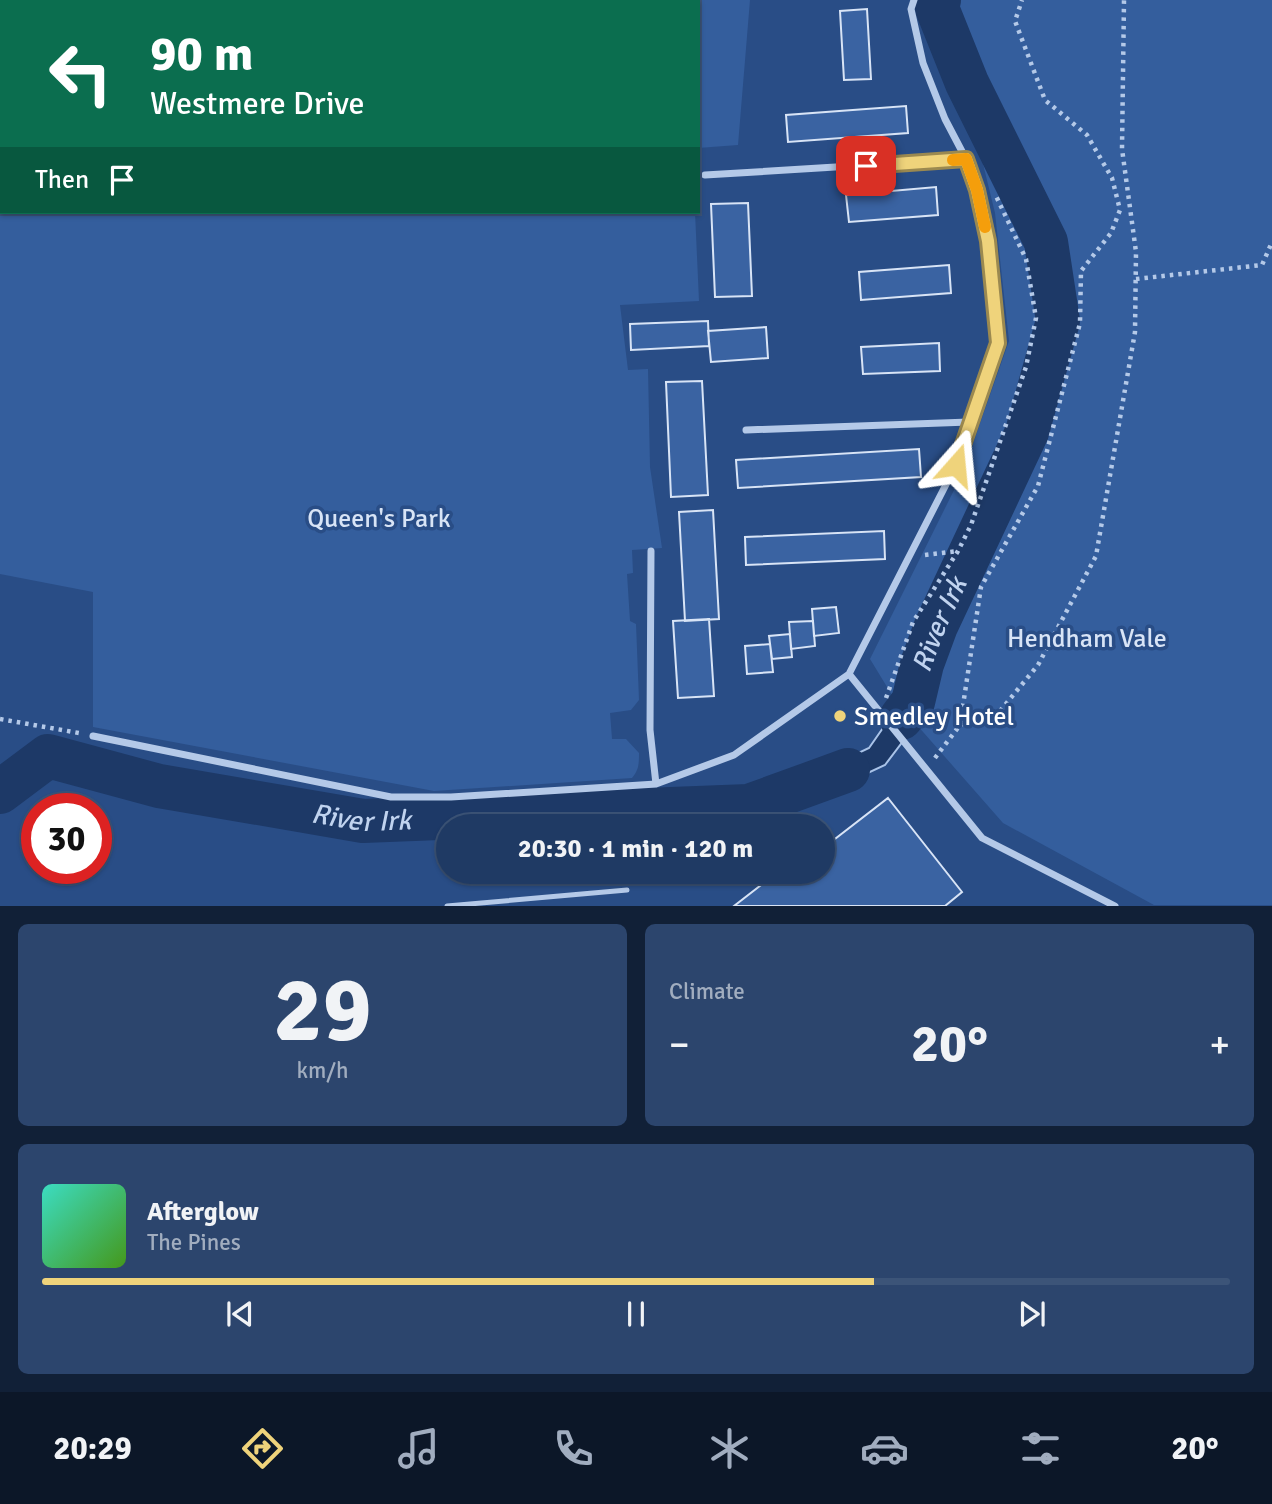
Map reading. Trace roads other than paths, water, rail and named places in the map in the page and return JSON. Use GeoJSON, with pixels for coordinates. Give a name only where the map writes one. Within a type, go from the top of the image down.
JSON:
{"type":"FeatureCollection","features":[{"type":"Feature","properties":{"kind":"street"},"geometry":{"type":"LineString","coordinates":[[93,736],[391,797],[451,797],[656,785],[734,755],[849,674],[956,465],[998,343],[988,241],[977,190],[923,63],[911,9],[914,0]]}},
{"type":"Feature","properties":{"kind":"street"},"geometry":{"type":"LineString","coordinates":[[705,175],[966,159]]}},
{"type":"Feature","properties":{"kind":"street"},"geometry":{"type":"LineString","coordinates":[[746,430],[969,422]]}},
{"type":"Feature","properties":{"kind":"street"},"geometry":{"type":"LineString","coordinates":[[651,551],[650,730],[656,785]]}},
{"type":"Feature","properties":{"kind":"street"},"geometry":{"type":"LineString","coordinates":[[849,674],[982,838],[1115,905]]}},
{"type":"Feature","properties":{"kind":"lane"},"geometry":{"type":"LineString","coordinates":[[447,905],[627,890]]}},
{"type":"Feature","properties":{"kind":"waterway","name":"River Irk"},"geometry":{"type":"LineString","coordinates":[[901,718],[913,702],[922,664],[936,626],[1027,432],[1058,321],[1046,242],[967,83],[937,8],[939,0]]}},
{"type":"Feature","properties":{"kind":"waterway","name":"River Irk"},"geometry":{"type":"LineString","coordinates":[[0,792],[48,756],[159,786],[363,821],[749,806],[848,770]]}},
{"type":"Feature","properties":{"kind":"place","name":"Smedley Hotel"},"geometry":{"type":"Point","coordinates":[840,716]}},
{"type":"Feature","properties":{"kind":"park label","name":"Queen's Park"},"geometry":{"type":"Point","coordinates":[379,518]}},
{"type":"Feature","properties":{"kind":"park label","name":"Hendham Vale"},"geometry":{"type":"Point","coordinates":[1087,638]}}]}
